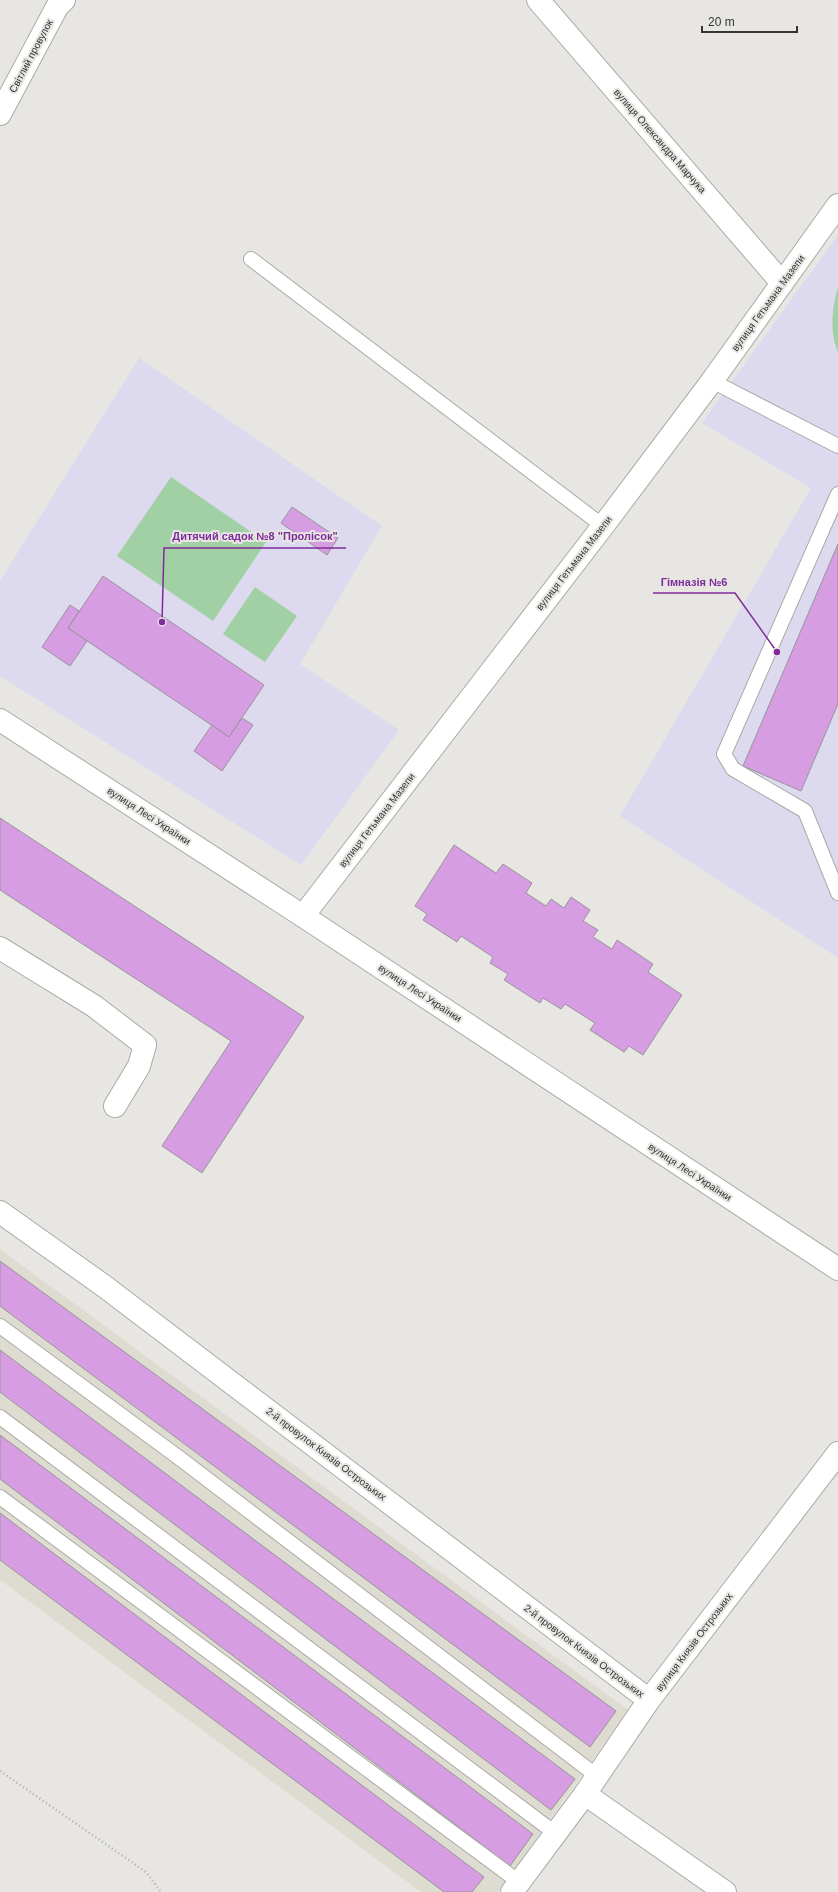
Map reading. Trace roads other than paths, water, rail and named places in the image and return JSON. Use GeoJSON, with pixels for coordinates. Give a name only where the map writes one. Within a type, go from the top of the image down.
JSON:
{"type":"FeatureCollection","features":[{"type":"Feature","properties":{"kind":"street","name":"вулиця Олександра Марчука"},"geometry":{"type":"LineString","coordinates":[[538,0],[782,283]]}},
{"type":"Feature","properties":{"kind":"street","name":"Світлий провулок"},"geometry":{"type":"LineString","coordinates":[[0,114],[57,2]]}},
{"type":"Feature","properties":{"kind":"street","name":"вулиця Гетьмана Мазепи"},"geometry":{"type":"LineString","coordinates":[[303,916],[712,382],[838,205]]}},
{"type":"Feature","properties":{"kind":"street","name":"вулиця Лесі Українки"},"geometry":{"type":"LineString","coordinates":[[0,720],[303,916],[838,1269]]}},
{"type":"Feature","properties":{"kind":"street"},"geometry":{"type":"LineString","coordinates":[[0,948],[94,1006],[145,1045],[139,1066],[115,1106]]}},
{"type":"Feature","properties":{"kind":"street","name":"2-й провулок Князів Острозьких"},"geometry":{"type":"LineString","coordinates":[[0,1212],[104,1286],[649,1700]]}},
{"type":"Feature","properties":{"kind":"street","name":"вулиця Князів Острозьких"},"geometry":{"type":"LineString","coordinates":[[515,1887],[585,1794],[649,1700],[838,1453]]}},
{"type":"Feature","properties":{"kind":"street"},"geometry":{"type":"LineString","coordinates":[[585,1794],[725,1892]]}},
{"type":"Feature","properties":{"kind":"lane"},"geometry":{"type":"LineString","coordinates":[[251,259],[603,526]]}},
{"type":"Feature","properties":{"kind":"lane"},"geometry":{"type":"LineString","coordinates":[[712,382],[838,446]]}},
{"type":"Feature","properties":{"kind":"lane"},"geometry":{"type":"LineString","coordinates":[[838,494],[724,754],[733,769],[805,811],[838,892]]}},
{"type":"Feature","properties":{"kind":"lane"},"geometry":{"type":"LineString","coordinates":[[0,1326],[178,1456],[597,1776]]}},
{"type":"Feature","properties":{"kind":"lane"},"geometry":{"type":"LineString","coordinates":[[0,1417],[555,1833]]}},
{"type":"Feature","properties":{"kind":"lane"},"geometry":{"type":"LineString","coordinates":[[0,1497],[515,1887]]}},
{"type":"Feature","properties":{"kind":"place","name":"Дитячий садок №8 \"Пролісок\""},"geometry":{"type":"Point","coordinates":[162,622]}},
{"type":"Feature","properties":{"kind":"place","name":"Гімназія №6"},"geometry":{"type":"Point","coordinates":[777,652]}}]}
